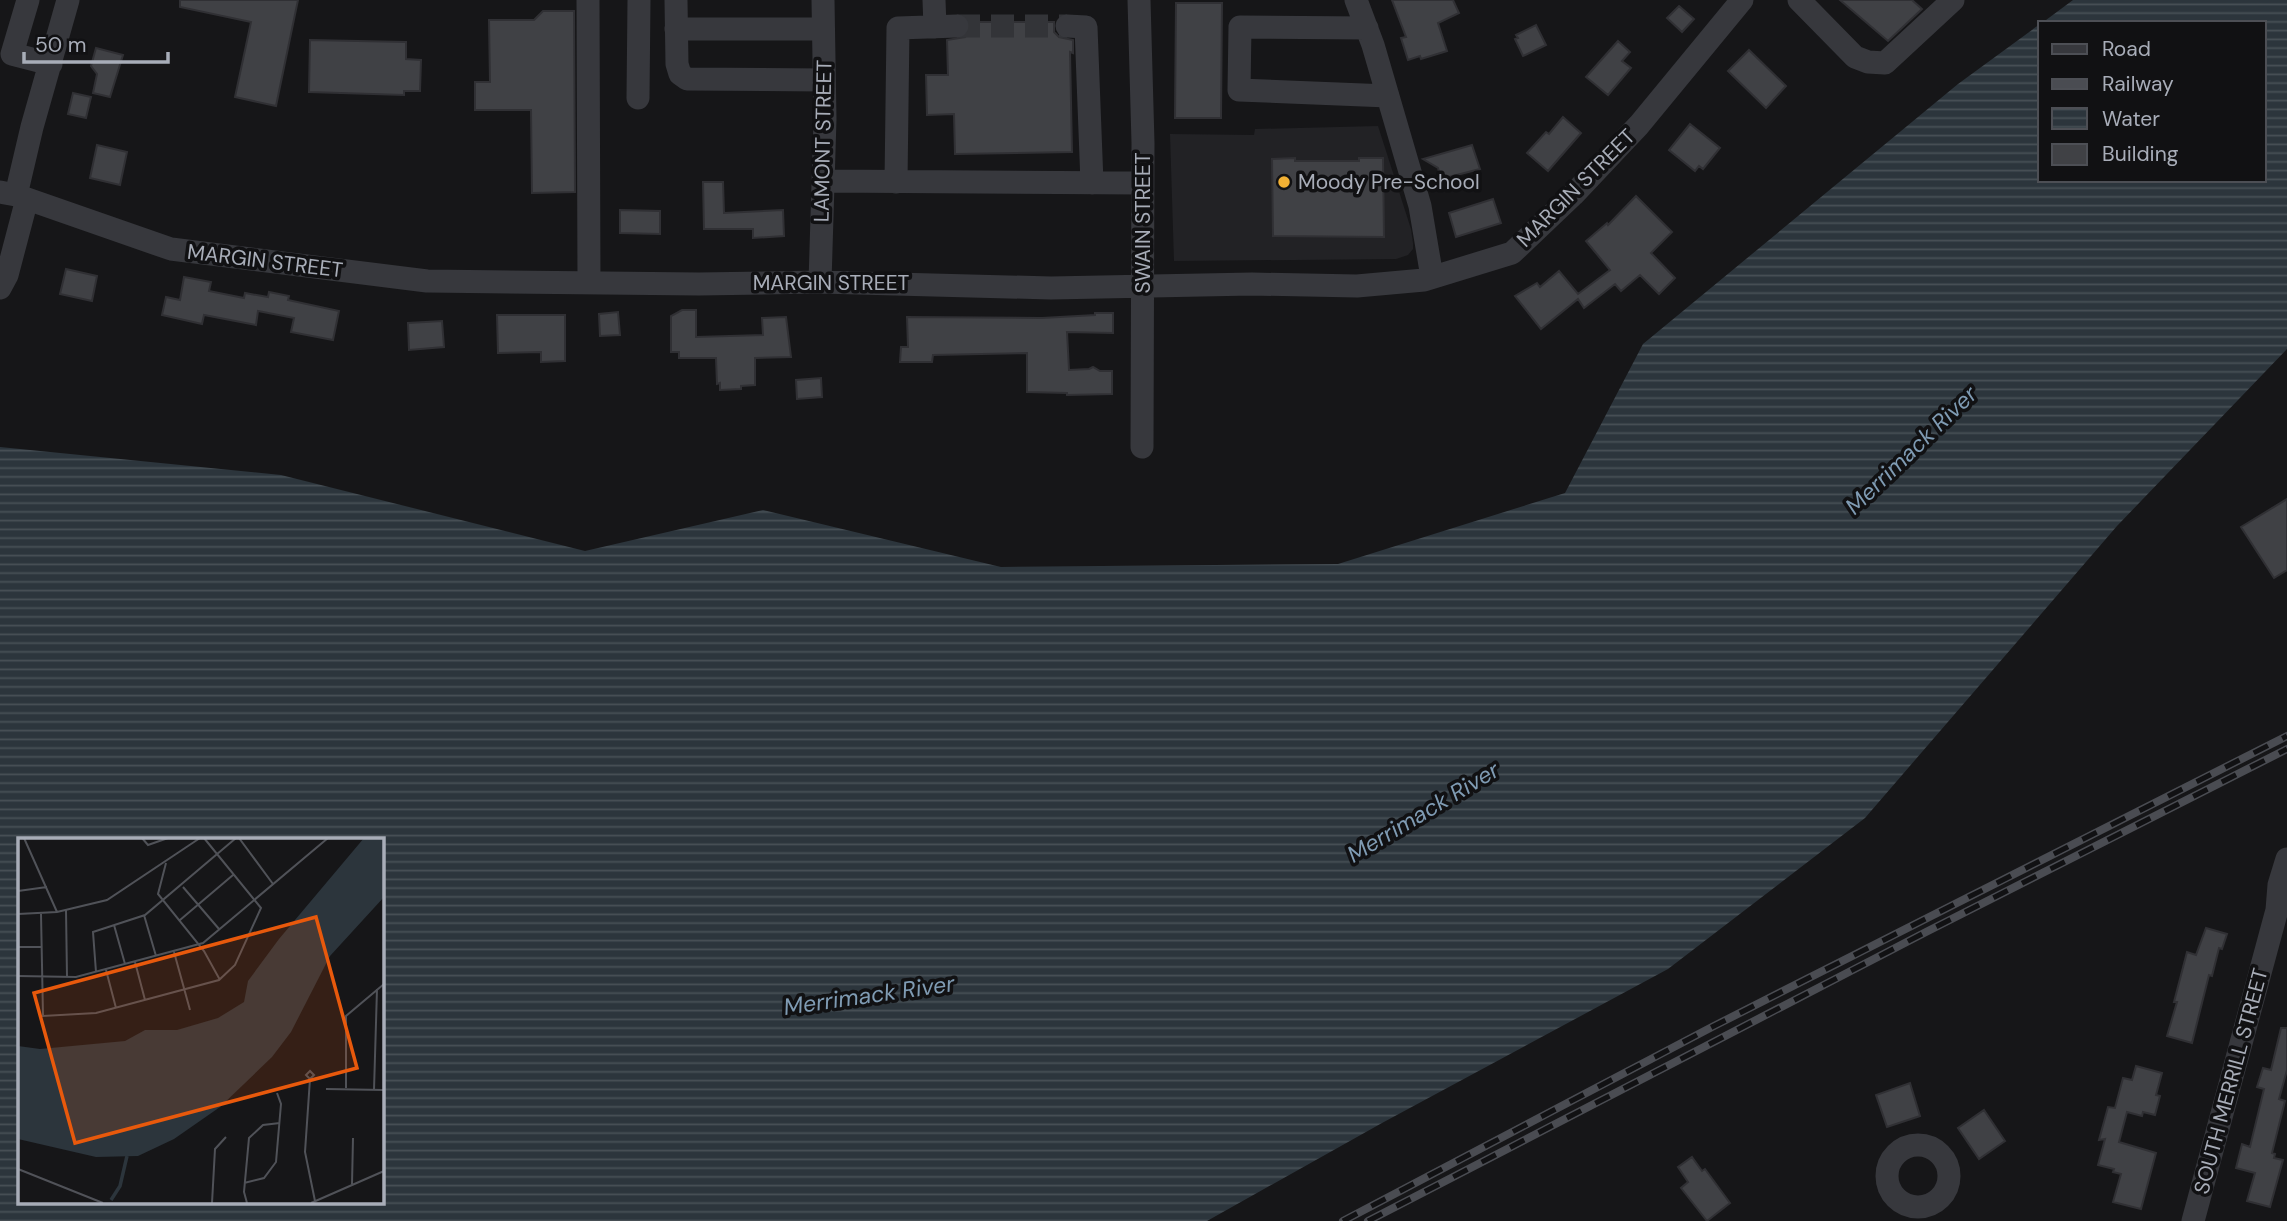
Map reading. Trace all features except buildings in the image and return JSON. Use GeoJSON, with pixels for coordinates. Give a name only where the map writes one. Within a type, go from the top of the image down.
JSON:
{"type":"FeatureCollection","features":[{"type":"Feature","properties":{"kind":"street"},"geometry":{"type":"LineString","coordinates":[[28,0],[12,54],[51,64]]}},
{"type":"Feature","properties":{"kind":"street"},"geometry":{"type":"LineString","coordinates":[[0,288],[7,275],[14,195],[68,0]]}},
{"type":"Feature","properties":{"kind":"street"},"geometry":{"type":"LineString","coordinates":[[588,0],[589,283]]}},
{"type":"Feature","properties":{"kind":"street"},"geometry":{"type":"LineString","coordinates":[[638,98],[639,0]]}},
{"type":"Feature","properties":{"kind":"street"},"geometry":{"type":"LineString","coordinates":[[676,0],[677,64],[680,74],[687,79],[824,80]]}},
{"type":"Feature","properties":{"kind":"street","name":"LAMONT STREET"},"geometry":{"type":"LineString","coordinates":[[820,282],[824,181],[823,0]]}},
{"type":"Feature","properties":{"kind":"street"},"geometry":{"type":"LineString","coordinates":[[896,182],[898,28],[946,26],[934,0]]}},
{"type":"Feature","properties":{"kind":"street","name":"SWAIN STREET"},"geometry":{"type":"LineString","coordinates":[[1139,0],[1143,143],[1142,447]]}},
{"type":"Feature","properties":{"kind":"street"},"geometry":{"type":"LineString","coordinates":[[1356,0],[1367,28],[1420,206],[1432,277]]}},
{"type":"Feature","properties":{"kind":"street","name":"MARGIN STREET"},"geometry":{"type":"LineString","coordinates":[[14,195],[171,249],[427,281],[820,282],[1051,288],[1252,284],[1357,286],[1432,277],[1511,253],[1573,195],[1639,125],[1742,0]]}},
{"type":"Feature","properties":{"kind":"street"},"geometry":{"type":"LineString","coordinates":[[1800,0],[1855,57],[1885,63],[1953,0]]}},
{"type":"Feature","properties":{"kind":"street"},"geometry":{"type":"LineString","coordinates":[[1067,26],[1086,27],[1092,183]]}},
{"type":"Feature","properties":{"kind":"street"},"geometry":{"type":"LineString","coordinates":[[1367,28],[1240,27],[1239,90],[1388,96]]}},
{"type":"Feature","properties":{"kind":"street"},"geometry":{"type":"LineString","coordinates":[[676,29],[823,29]]}},
{"type":"Feature","properties":{"kind":"street"},"geometry":{"type":"LineString","coordinates":[[824,181],[1142,183]]}},
{"type":"Feature","properties":{"kind":"street","name":"SOUTH MERRILL STREET"},"geometry":{"type":"LineString","coordinates":[[2193,1221],[2270,937],[2281,876],[2287,859]]}},
{"type":"Feature","properties":{"kind":"shaded area","name":"Moody Pre-School"},"geometry":{"type":"Polygon","coordinates":[[[1378,126],[1411,229],[1413,249],[1408,255],[1396,259],[1174,261],[1170,134],[1254,135],[1255,129],[1378,126]]]}},
{"type":"Feature","properties":{"kind":"water","name":"Merrimack River"},"geometry":{"type":"Polygon","coordinates":[[[2073,0],[2287,0],[2287,349],[2117,526],[1865,818],[1668,969],[1207,1221],[0,1221],[0,447],[281,475],[585,551],[763,510],[1001,567],[1338,564],[1565,493],[1643,344],[1958,84],[2038,25],[2038,182],[2266,182],[2266,21],[2045,21],[2073,0]]]}},
{"type":"Feature","properties":{"kind":"tunnel"},"geometry":{"type":"LineString","coordinates":[[957,26],[1067,26]]}},
{"type":"Feature","properties":{"kind":"railway"},"geometry":{"type":"LineString","coordinates":[[1343,1221],[1712,1027],[2287,736]]}},
{"type":"Feature","properties":{"kind":"railway"},"geometry":{"type":"LineString","coordinates":[[1368,1221],[1926,932],[2287,749]]}},
{"type":"Feature","properties":{"kind":"place","name":"Moody Pre-School"},"geometry":{"type":"Point","coordinates":[1284,182]}}]}
